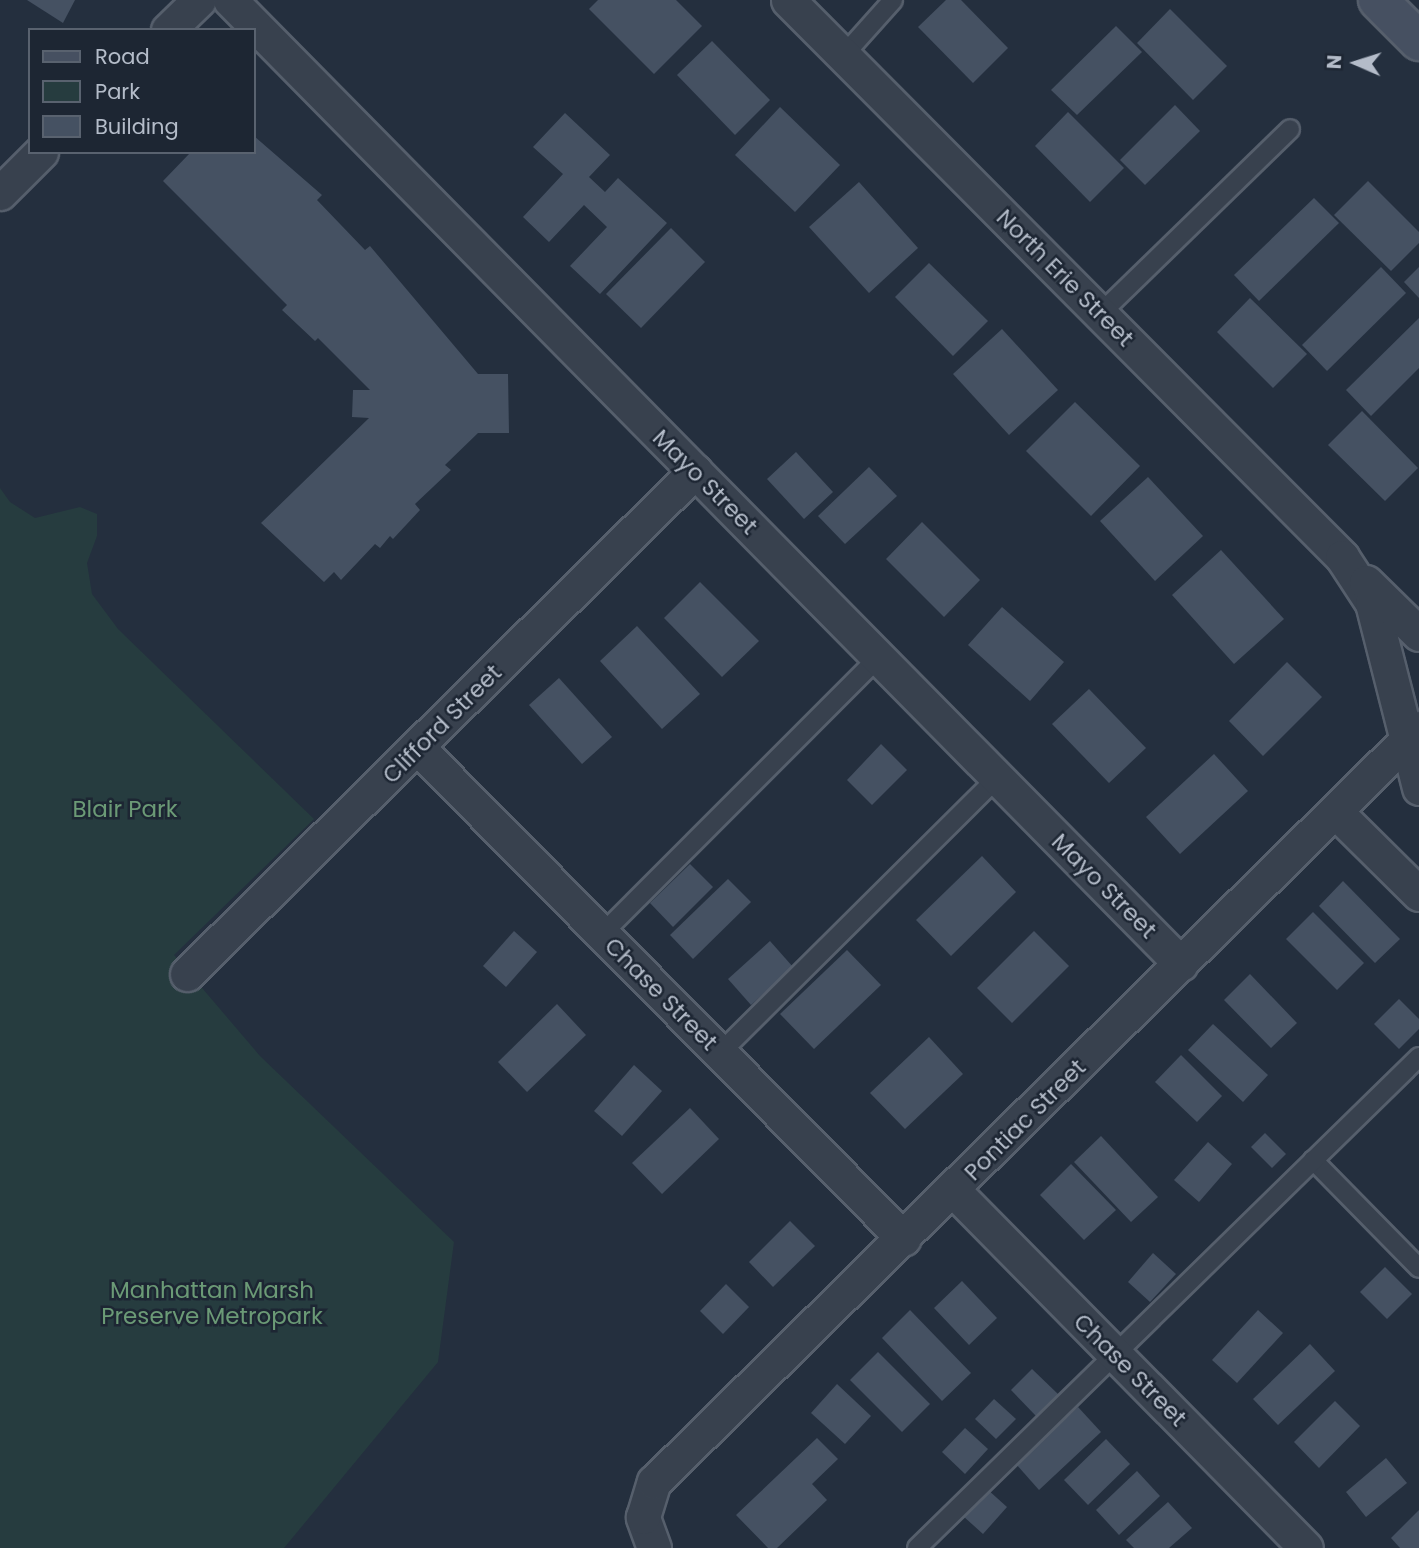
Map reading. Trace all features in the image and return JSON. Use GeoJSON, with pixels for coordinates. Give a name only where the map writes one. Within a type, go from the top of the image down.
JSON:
{"type":"FeatureCollection","features":[{"type":"Feature","properties":{"kind":"main road"},"geometry":{"type":"LineString","coordinates":[[1378,0],[1419,41]]}},
{"type":"Feature","properties":{"kind":"street"},"geometry":{"type":"LineString","coordinates":[[170,28],[199,0]]}},
{"type":"Feature","properties":{"kind":"street","name":"Mayo Street"},"geometry":{"type":"LineString","coordinates":[[230,0],[1181,964]]}},
{"type":"Feature","properties":{"kind":"street","name":"North Erie Street"},"geometry":{"type":"LineString","coordinates":[[788,0],[1419,634]]}},
{"type":"Feature","properties":{"kind":"street"},"geometry":{"type":"LineString","coordinates":[[0,193],[39,154]]}},
{"type":"Feature","properties":{"kind":"street","name":"Clifford Street"},"geometry":{"type":"LineString","coordinates":[[187,974],[419,749],[695,471]]}},
{"type":"Feature","properties":{"kind":"street","name":"North Erie Street"},"geometry":{"type":"LineString","coordinates":[[1342,557],[1372,603],[1413,734],[1419,788]]}},
{"type":"Feature","properties":{"kind":"street","name":"Pontiac Street"},"geometry":{"type":"LineString","coordinates":[[654,1548],[643,1517],[653,1482],[954,1191],[1413,734]]}},
{"type":"Feature","properties":{"kind":"street","name":"Chase Street"},"geometry":{"type":"LineString","coordinates":[[419,749],[904,1239]]}},
{"type":"Feature","properties":{"kind":"street"},"geometry":{"type":"LineString","coordinates":[[1335,811],[1419,894]]}},
{"type":"Feature","properties":{"kind":"street","name":"Chase Street"},"geometry":{"type":"LineString","coordinates":[[954,1191],[1306,1548]]}},
{"type":"Feature","properties":{"kind":"lane"},"geometry":{"type":"LineString","coordinates":[[843,56],[893,0]]}},
{"type":"Feature","properties":{"kind":"lane"},"geometry":{"type":"LineString","coordinates":[[1100,314],[1290,129]]}},
{"type":"Feature","properties":{"kind":"lane"},"geometry":{"type":"LineString","coordinates":[[602,934],[878,657]]}},
{"type":"Feature","properties":{"kind":"lane"},"geometry":{"type":"LineString","coordinates":[[720,1053],[997,778]]}},
{"type":"Feature","properties":{"kind":"lane"},"geometry":{"type":"LineString","coordinates":[[917,1548],[1419,1057]]}},
{"type":"Feature","properties":{"kind":"lane"},"geometry":{"type":"LineString","coordinates":[[1313,1160],[1419,1268]]}},
{"type":"Feature","properties":{"kind":"green space","name":"Manhattan Marsh Preserve Metropark"},"geometry":{"type":"Polygon","coordinates":[[[0,488],[10,502],[35,518],[80,507],[97,514],[97,536],[87,563],[92,594],[118,629],[314,819],[174,955],[260,1056],[454,1242],[438,1362],[284,1548],[0,1548],[0,488]]]}},
{"type":"Feature","properties":{"kind":"building"},"geometry":{"type":"Polygon","coordinates":[[[27,0],[75,0],[63,23],[27,0]]]}},
{"type":"Feature","properties":{"kind":"building"},"geometry":{"type":"Polygon","coordinates":[[[598,0],[676,0],[702,26],[654,74],[589,9],[598,0]]]}},
{"type":"Feature","properties":{"kind":"building"},"geometry":{"type":"Polygon","coordinates":[[[946,0],[961,0],[1008,48],[973,83],[918,27],[946,0]]]}},
{"type":"Feature","properties":{"kind":"building"},"geometry":{"type":"Polygon","coordinates":[[[1170,9],[1227,66],[1193,100],[1137,43],[1170,9]]]}},
{"type":"Feature","properties":{"kind":"building"},"geometry":{"type":"Polygon","coordinates":[[[1116,26],[1142,52],[1077,115],[1051,90],[1116,26]]]}},
{"type":"Feature","properties":{"kind":"building"},"geometry":{"type":"Polygon","coordinates":[[[712,41],[770,100],[735,135],[677,75],[712,41]]]}},
{"type":"Feature","properties":{"kind":"building"},"geometry":{"type":"Polygon","coordinates":[[[1175,105],[1200,131],[1145,185],[1120,160],[1175,105]]]}},
{"type":"Feature","properties":{"kind":"building"},"geometry":{"type":"Polygon","coordinates":[[[780,107],[840,165],[795,212],[735,155],[780,107]]]}},
{"type":"Feature","properties":{"kind":"building"},"geometry":{"type":"Polygon","coordinates":[[[1068,112],[1124,168],[1090,202],[1035,146],[1068,112]]]}},
{"type":"Feature","properties":{"kind":"building"},"geometry":{"type":"Polygon","coordinates":[[[565,113],[610,155],[589,177],[605,192],[618,178],[667,223],[600,294],[570,266],[607,227],[584,205],[549,242],[523,217],[563,174],[533,147],[565,113]]]}},
{"type":"Feature","properties":{"kind":"building"},"geometry":{"type":"Polygon","coordinates":[[[256,138],[322,195],[317,200],[365,250],[370,246],[478,374],[508,374],[509,433],[478,433],[445,465],[451,470],[415,504],[420,510],[393,539],[390,536],[380,548],[375,544],[341,580],[334,572],[324,582],[261,523],[369,418],[352,417],[353,390],[370,390],[318,338],[315,341],[282,310],[287,305],[163,181],[189,154],[256,154],[256,138]]]}},
{"type":"Feature","properties":{"kind":"building"},"geometry":{"type":"Polygon","coordinates":[[[1368,181],[1419,232],[1419,243],[1391,271],[1334,215],[1368,181]]]}},
{"type":"Feature","properties":{"kind":"building"},"geometry":{"type":"Polygon","coordinates":[[[859,182],[918,248],[869,293],[809,227],[859,182]]]}},
{"type":"Feature","properties":{"kind":"building"},"geometry":{"type":"Polygon","coordinates":[[[1314,198],[1339,223],[1259,301],[1234,275],[1314,198]]]}},
{"type":"Feature","properties":{"kind":"building"},"geometry":{"type":"Polygon","coordinates":[[[671,228],[705,262],[641,328],[606,294],[671,228]]]}},
{"type":"Feature","properties":{"kind":"building"},"geometry":{"type":"Polygon","coordinates":[[[929,263],[988,321],[953,356],[895,297],[929,263]]]}},
{"type":"Feature","properties":{"kind":"building"},"geometry":{"type":"Polygon","coordinates":[[[1381,267],[1406,293],[1327,371],[1302,345],[1381,267]]]}},
{"type":"Feature","properties":{"kind":"building"},"geometry":{"type":"Polygon","coordinates":[[[1419,267],[1419,298],[1404,282],[1419,267]]]}},
{"type":"Feature","properties":{"kind":"building"},"geometry":{"type":"Polygon","coordinates":[[[1250,298],[1307,354],[1273,388],[1217,332],[1250,298]]]}},
{"type":"Feature","properties":{"kind":"building"},"geometry":{"type":"Polygon","coordinates":[[[1419,318],[1419,368],[1371,416],[1346,390],[1419,318]]]}},
{"type":"Feature","properties":{"kind":"building"},"geometry":{"type":"Polygon","coordinates":[[[1002,329],[1058,390],[1009,435],[953,374],[1002,329]]]}},
{"type":"Feature","properties":{"kind":"building"},"geometry":{"type":"Polygon","coordinates":[[[1075,402],[1140,466],[1091,516],[1026,451],[1075,402]]]}},
{"type":"Feature","properties":{"kind":"building"},"geometry":{"type":"Polygon","coordinates":[[[1362,411],[1418,468],[1385,501],[1328,445],[1362,411]]]}},
{"type":"Feature","properties":{"kind":"building"},"geometry":{"type":"Polygon","coordinates":[[[796,452],[833,492],[804,519],[767,479],[796,452]]]}},
{"type":"Feature","properties":{"kind":"building"},"geometry":{"type":"Polygon","coordinates":[[[869,467],[897,496],[845,544],[818,516],[869,467]]]}},
{"type":"Feature","properties":{"kind":"building"},"geometry":{"type":"Polygon","coordinates":[[[1148,477],[1203,536],[1155,581],[1100,521],[1148,477]]]}},
{"type":"Feature","properties":{"kind":"building"},"geometry":{"type":"Polygon","coordinates":[[[922,522],[980,580],[944,617],[886,559],[922,522]]]}},
{"type":"Feature","properties":{"kind":"building"},"geometry":{"type":"Polygon","coordinates":[[[1221,550],[1284,619],[1234,664],[1172,595],[1221,550]]]}},
{"type":"Feature","properties":{"kind":"building"},"geometry":{"type":"Polygon","coordinates":[[[700,582],[759,641],[722,677],[664,618],[700,582]]]}},
{"type":"Feature","properties":{"kind":"building"},"geometry":{"type":"Polygon","coordinates":[[[1002,607],[1064,662],[1030,701],[968,645],[1002,607]]]}},
{"type":"Feature","properties":{"kind":"building"},"geometry":{"type":"Polygon","coordinates":[[[637,626],[700,694],[662,729],[600,661],[637,626]]]}},
{"type":"Feature","properties":{"kind":"building"},"geometry":{"type":"Polygon","coordinates":[[[1287,662],[1322,697],[1263,756],[1229,721],[1287,662]]]}},
{"type":"Feature","properties":{"kind":"building"},"geometry":{"type":"Polygon","coordinates":[[[559,678],[612,737],[582,764],[529,705],[559,678]]]}},
{"type":"Feature","properties":{"kind":"building"},"geometry":{"type":"Polygon","coordinates":[[[1089,689],[1146,748],[1109,783],[1052,724],[1089,689]]]}},
{"type":"Feature","properties":{"kind":"building"},"geometry":{"type":"Polygon","coordinates":[[[881,744],[907,770],[872,805],[847,780],[881,744]]]}},
{"type":"Feature","properties":{"kind":"building"},"geometry":{"type":"Polygon","coordinates":[[[1214,754],[1248,791],[1180,854],[1146,817],[1214,754]]]}},
{"type":"Feature","properties":{"kind":"building"},"geometry":{"type":"Polygon","coordinates":[[[982,856],[1016,892],[951,956],[916,920],[982,856]]]}},
{"type":"Feature","properties":{"kind":"building"},"geometry":{"type":"Polygon","coordinates":[[[690,864],[713,887],[673,927],[650,903],[690,864]]]}},
{"type":"Feature","properties":{"kind":"building"},"geometry":{"type":"Polygon","coordinates":[[[728,879],[751,902],[693,959],[670,935],[728,879]]]}},
{"type":"Feature","properties":{"kind":"building"},"geometry":{"type":"Polygon","coordinates":[[[1343,881],[1400,939],[1375,963],[1319,906],[1343,881]]]}},
{"type":"Feature","properties":{"kind":"building"},"geometry":{"type":"Polygon","coordinates":[[[1313,912],[1364,963],[1337,990],[1286,939],[1313,912]]]}},
{"type":"Feature","properties":{"kind":"building"},"geometry":{"type":"Polygon","coordinates":[[[514,931],[537,952],[506,987],[483,966],[514,931]]]}},
{"type":"Feature","properties":{"kind":"building"},"geometry":{"type":"Polygon","coordinates":[[[1034,931],[1069,966],[1012,1023],[977,988],[1034,931]]]}},
{"type":"Feature","properties":{"kind":"building"},"geometry":{"type":"Polygon","coordinates":[[[770,941],[793,967],[751,1005],[728,979],[770,941]]]}},
{"type":"Feature","properties":{"kind":"building"},"geometry":{"type":"Polygon","coordinates":[[[847,950],[881,985],[814,1049],[780,1014],[847,950]]]}},
{"type":"Feature","properties":{"kind":"building"},"geometry":{"type":"Polygon","coordinates":[[[1250,974],[1297,1023],[1271,1048],[1224,1000],[1250,974]]]}},
{"type":"Feature","properties":{"kind":"building"},"geometry":{"type":"Polygon","coordinates":[[[1399,999],[1419,1019],[1419,1029],[1399,1049],[1374,1024],[1399,999]]]}},
{"type":"Feature","properties":{"kind":"building"},"geometry":{"type":"Polygon","coordinates":[[[557,1004],[586,1035],[527,1092],[498,1062],[557,1004]]]}},
{"type":"Feature","properties":{"kind":"building"},"geometry":{"type":"Polygon","coordinates":[[[1213,1024],[1268,1075],[1243,1102],[1188,1050],[1213,1024]]]}},
{"type":"Feature","properties":{"kind":"building"},"geometry":{"type":"Polygon","coordinates":[[[929,1037],[963,1074],[905,1129],[870,1093],[929,1037]]]}},
{"type":"Feature","properties":{"kind":"building"},"geometry":{"type":"Polygon","coordinates":[[[1181,1055],[1222,1096],[1197,1122],[1155,1082],[1181,1055]]]}},
{"type":"Feature","properties":{"kind":"building"},"geometry":{"type":"Polygon","coordinates":[[[634,1065],[662,1091],[622,1136],[594,1111],[634,1065]]]}},
{"type":"Feature","properties":{"kind":"building"},"geometry":{"type":"Polygon","coordinates":[[[690,1108],[719,1139],[662,1194],[632,1163],[690,1108]]]}},
{"type":"Feature","properties":{"kind":"building"},"geometry":{"type":"Polygon","coordinates":[[[1265,1133],[1286,1154],[1272,1168],[1251,1147],[1265,1133]]]}},
{"type":"Feature","properties":{"kind":"building"},"geometry":{"type":"Polygon","coordinates":[[[1101,1136],[1158,1197],[1131,1222],[1074,1162],[1101,1136]]]}},
{"type":"Feature","properties":{"kind":"building"},"geometry":{"type":"Polygon","coordinates":[[[1208,1142],[1232,1164],[1199,1202],[1174,1180],[1208,1142]]]}},
{"type":"Feature","properties":{"kind":"building"},"geometry":{"type":"Polygon","coordinates":[[[1071,1164],[1116,1210],[1084,1240],[1040,1195],[1071,1164]]]}},
{"type":"Feature","properties":{"kind":"building"},"geometry":{"type":"Polygon","coordinates":[[[790,1221],[815,1246],[773,1287],[749,1262],[790,1221]]]}},
{"type":"Feature","properties":{"kind":"building"},"geometry":{"type":"Polygon","coordinates":[[[1153,1253],[1176,1274],[1150,1302],[1128,1282],[1153,1253]]]}},
{"type":"Feature","properties":{"kind":"building"},"geometry":{"type":"Polygon","coordinates":[[[1385,1267],[1412,1294],[1387,1319],[1360,1292],[1385,1267]]]}},
{"type":"Feature","properties":{"kind":"building"},"geometry":{"type":"Polygon","coordinates":[[[962,1281],[997,1318],[969,1345],[934,1308],[962,1281]]]}},
{"type":"Feature","properties":{"kind":"building"},"geometry":{"type":"Polygon","coordinates":[[[726,1284],[749,1307],[723,1334],[700,1311],[726,1284]]]}},
{"type":"Feature","properties":{"kind":"building"},"geometry":{"type":"Polygon","coordinates":[[[910,1310],[971,1373],[942,1401],[882,1338],[910,1310]]]}},
{"type":"Feature","properties":{"kind":"building"},"geometry":{"type":"Polygon","coordinates":[[[1258,1310],[1283,1333],[1237,1383],[1212,1360],[1258,1310]]]}},
{"type":"Feature","properties":{"kind":"building"},"geometry":{"type":"Polygon","coordinates":[[[1310,1344],[1335,1371],[1278,1425],[1253,1399],[1310,1344]]]}},
{"type":"Feature","properties":{"kind":"building"},"geometry":{"type":"Polygon","coordinates":[[[878,1352],[930,1404],[902,1432],[850,1380],[878,1352]]]}},
{"type":"Feature","properties":{"kind":"building"},"geometry":{"type":"Polygon","coordinates":[[[1032,1369],[1059,1395],[1036,1416],[1011,1390],[1032,1369]]]}},
{"type":"Feature","properties":{"kind":"building"},"geometry":{"type":"Polygon","coordinates":[[[837,1384],[871,1416],[845,1444],[811,1413],[837,1384]]]}},
{"type":"Feature","properties":{"kind":"building"},"geometry":{"type":"Polygon","coordinates":[[[994,1399],[1016,1419],[996,1439],[975,1419],[994,1399]]]}},
{"type":"Feature","properties":{"kind":"building"},"geometry":{"type":"Polygon","coordinates":[[[1335,1401],[1360,1426],[1319,1468],[1294,1442],[1335,1401]]]}},
{"type":"Feature","properties":{"kind":"building"},"geometry":{"type":"Polygon","coordinates":[[[1078,1407],[1101,1432],[1039,1490],[1016,1464],[1078,1407]]]}},
{"type":"Feature","properties":{"kind":"building"},"geometry":{"type":"Polygon","coordinates":[[[965,1428],[988,1449],[965,1474],[942,1452],[965,1428]]]}},
{"type":"Feature","properties":{"kind":"building"},"geometry":{"type":"Polygon","coordinates":[[[817,1438],[838,1459],[812,1484],[827,1500],[777,1548],[768,1548],[736,1515],[817,1438]]]}},
{"type":"Feature","properties":{"kind":"building"},"geometry":{"type":"Polygon","coordinates":[[[1106,1439],[1130,1464],[1088,1505],[1064,1480],[1106,1439]]]}},
{"type":"Feature","properties":{"kind":"building"},"geometry":{"type":"Polygon","coordinates":[[[1386,1458],[1407,1483],[1366,1517],[1346,1492],[1386,1458]]]}},
{"type":"Feature","properties":{"kind":"building"},"geometry":{"type":"Polygon","coordinates":[[[1137,1471],[1160,1496],[1119,1535],[1096,1510],[1137,1471]]]}},
{"type":"Feature","properties":{"kind":"building"},"geometry":{"type":"Polygon","coordinates":[[[987,1489],[1007,1507],[983,1534],[963,1516],[987,1489]]]}},
{"type":"Feature","properties":{"kind":"building"},"geometry":{"type":"Polygon","coordinates":[[[1168,1502],[1192,1528],[1169,1548],[1134,1548],[1126,1540],[1168,1502]]]}},
{"type":"Feature","properties":{"kind":"building"},"geometry":{"type":"Polygon","coordinates":[[[1419,1510],[1419,1548],[1400,1548],[1391,1538],[1419,1510]]]}},
{"type":"Feature","properties":{"kind":"park label","name":"Blair Park"},"geometry":{"type":"Point","coordinates":[125,809]}}]}
